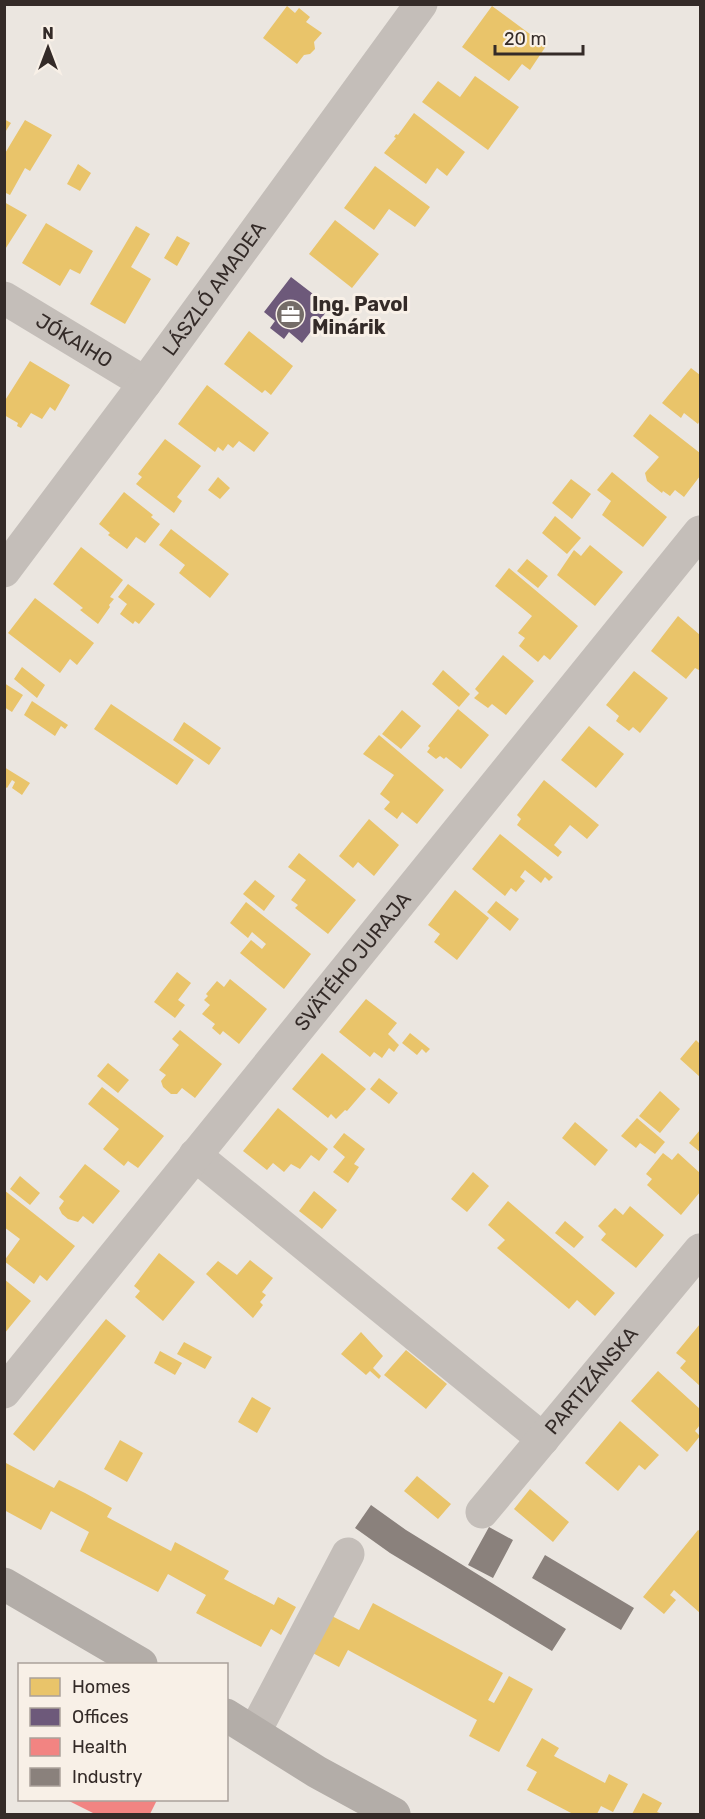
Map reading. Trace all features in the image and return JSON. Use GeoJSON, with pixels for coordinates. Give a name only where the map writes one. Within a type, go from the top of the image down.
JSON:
{"type":"FeatureCollection","features":[{"type":"Feature","properties":{"kind":"main road"},"geometry":{"type":"LineString","coordinates":[[4,1584],[138,1663]]}},
{"type":"Feature","properties":{"kind":"main road"},"geometry":{"type":"LineString","coordinates":[[228,1716],[317,1772],[394,1815]]}},
{"type":"Feature","properties":{"kind":"street","name":"LÁSZLÓ AMADEA"},"geometry":{"type":"LineString","coordinates":[[4,571],[145,383],[421,4]]}},
{"type":"Feature","properties":{"kind":"street","name":"JÓKAIHO"},"geometry":{"type":"LineString","coordinates":[[4,298],[145,383]]}},
{"type":"Feature","properties":{"kind":"street","name":"SVÄTÉHO JURAJA"},"geometry":{"type":"LineString","coordinates":[[4,1392],[700,532]]}},
{"type":"Feature","properties":{"kind":"street"},"geometry":{"type":"LineString","coordinates":[[195,1155],[543,1439]]}},
{"type":"Feature","properties":{"kind":"street","name":"PARTIZÁNSKA"},"geometry":{"type":"LineString","coordinates":[[482,1512],[700,1250]]}},
{"type":"Feature","properties":{"kind":"street"},"geometry":{"type":"LineString","coordinates":[[255,1731],[348,1554]]}},
{"type":"Feature","properties":{"kind":"building: Homes"},"geometry":{"type":"Polygon","coordinates":[[[287,6],[295,13],[299,8],[310,17],[306,22],[322,33],[314,42],[315,49],[310,54],[304,55],[297,64],[263,38],[287,6]]]}},
{"type":"Feature","properties":{"kind":"building: Homes"},"geometry":{"type":"Polygon","coordinates":[[[492,6],[546,46],[530,70],[522,64],[509,81],[462,47],[492,6]]]}},
{"type":"Feature","properties":{"kind":"building: Homes"},"geometry":{"type":"Polygon","coordinates":[[[475,76],[519,107],[488,150],[422,102],[438,81],[460,97],[475,76]]]}},
{"type":"Feature","properties":{"kind":"building: Homes"},"geometry":{"type":"Polygon","coordinates":[[[414,113],[465,152],[447,176],[437,168],[426,184],[384,153],[414,113]]]}},
{"type":"Feature","properties":{"kind":"building: Homes"},"geometry":{"type":"Polygon","coordinates":[[[4,119],[11,123],[4,134],[4,119]]]}},
{"type":"Feature","properties":{"kind":"building: Homes"},"geometry":{"type":"Polygon","coordinates":[[[25,120],[52,135],[30,171],[25,168],[10,195],[4,192],[4,155],[25,120]]]}},
{"type":"Feature","properties":{"kind":"building: Homes"},"geometry":{"type":"Polygon","coordinates":[[[78,164],[91,173],[80,191],[67,184],[78,164]]]}},
{"type":"Feature","properties":{"kind":"building: Homes"},"geometry":{"type":"Polygon","coordinates":[[[375,166],[430,207],[415,227],[389,209],[374,230],[344,208],[375,166]]]}},
{"type":"Feature","properties":{"kind":"building: Homes"},"geometry":{"type":"Polygon","coordinates":[[[4,202],[27,215],[4,251],[4,202]]]}},
{"type":"Feature","properties":{"kind":"building: Homes"},"geometry":{"type":"Polygon","coordinates":[[[335,220],[379,254],[352,288],[309,254],[335,220]]]}},
{"type":"Feature","properties":{"kind":"building: Homes"},"geometry":{"type":"Polygon","coordinates":[[[46,223],[93,251],[80,274],[70,269],[60,286],[22,263],[46,223]]]}},
{"type":"Feature","properties":{"kind":"building: Homes"},"geometry":{"type":"Polygon","coordinates":[[[136,226],[150,234],[131,267],[151,279],[125,324],[90,304],[136,226]]]}},
{"type":"Feature","properties":{"kind":"building: Homes"},"geometry":{"type":"Polygon","coordinates":[[[177,236],[190,243],[177,266],[164,258],[177,236]]]}},
{"type":"Feature","properties":{"kind":"building: Homes"},"geometry":{"type":"Polygon","coordinates":[[[249,331],[293,366],[271,395],[265,390],[262,393],[224,364],[249,331]]]}},
{"type":"Feature","properties":{"kind":"building: Homes"},"geometry":{"type":"Polygon","coordinates":[[[30,361],[70,385],[55,411],[50,407],[42,419],[31,413],[21,428],[17,426],[18,423],[4,415],[4,402],[30,361]]]}},
{"type":"Feature","properties":{"kind":"building: Homes"},"geometry":{"type":"Polygon","coordinates":[[[691,368],[700,375],[700,420],[698,424],[684,413],[681,418],[662,403],[691,368]]]}},
{"type":"Feature","properties":{"kind":"building: Homes"},"geometry":{"type":"Polygon","coordinates":[[[207,385],[269,433],[254,452],[239,441],[233,448],[228,444],[223,451],[218,447],[215,452],[178,424],[207,385]]]}},
{"type":"Feature","properties":{"kind":"building: Homes"},"geometry":{"type":"Polygon","coordinates":[[[650,414],[700,453],[700,476],[684,497],[675,490],[670,496],[663,491],[662,493],[647,481],[645,473],[659,457],[633,436],[650,414]]]}},
{"type":"Feature","properties":{"kind":"building: Homes"},"geometry":{"type":"Polygon","coordinates":[[[165,439],[201,466],[177,497],[182,501],[174,513],[136,484],[142,477],[138,474],[165,439]]]}},
{"type":"Feature","properties":{"kind":"building: Homes"},"geometry":{"type":"Polygon","coordinates":[[[612,472],[667,517],[643,547],[602,515],[611,501],[597,490],[612,472]]]}},
{"type":"Feature","properties":{"kind":"building: Homes"},"geometry":{"type":"Polygon","coordinates":[[[218,477],[230,488],[220,499],[208,490],[218,477]]]}},
{"type":"Feature","properties":{"kind":"building: Homes"},"geometry":{"type":"Polygon","coordinates":[[[571,479],[591,494],[572,519],[552,503],[571,479]]]}},
{"type":"Feature","properties":{"kind":"building: Homes"},"geometry":{"type":"Polygon","coordinates":[[[124,492],[153,515],[151,517],[160,524],[145,543],[136,537],[127,549],[108,535],[110,533],[99,524],[124,492]]]}},
{"type":"Feature","properties":{"kind":"building: Homes"},"geometry":{"type":"Polygon","coordinates":[[[555,516],[581,538],[567,554],[542,533],[555,516]]]}},
{"type":"Feature","properties":{"kind":"building: Homes"},"geometry":{"type":"Polygon","coordinates":[[[171,529],[229,574],[210,598],[179,573],[185,565],[159,545],[171,529]]]}},
{"type":"Feature","properties":{"kind":"building: Homes"},"geometry":{"type":"Polygon","coordinates":[[[590,545],[623,572],[595,606],[557,575],[574,550],[581,556],[590,545]]]}},
{"type":"Feature","properties":{"kind":"building: Homes"},"geometry":{"type":"Polygon","coordinates":[[[81,547],[123,580],[110,597],[114,599],[98,624],[80,610],[83,608],[53,584],[81,547]]]}},
{"type":"Feature","properties":{"kind":"building: Homes"},"geometry":{"type":"Polygon","coordinates":[[[527,559],[548,576],[538,588],[517,571],[527,559]]]}},
{"type":"Feature","properties":{"kind":"building: Homes"},"geometry":{"type":"Polygon","coordinates":[[[509,568],[578,626],[550,660],[544,655],[538,662],[519,646],[525,638],[518,633],[532,616],[495,586],[509,568]]]}},
{"type":"Feature","properties":{"kind":"building: Homes"},"geometry":{"type":"Polygon","coordinates":[[[128,584],[155,604],[139,624],[135,621],[133,624],[120,614],[127,604],[118,597],[128,584]]]}},
{"type":"Feature","properties":{"kind":"building: Homes"},"geometry":{"type":"Polygon","coordinates":[[[35,598],[94,643],[77,665],[70,659],[60,673],[8,633],[35,598]]]}},
{"type":"Feature","properties":{"kind":"building: Homes"},"geometry":{"type":"Polygon","coordinates":[[[678,616],[700,635],[700,668],[699,670],[695,668],[686,679],[651,651],[678,616]]]}},
{"type":"Feature","properties":{"kind":"building: Homes"},"geometry":{"type":"Polygon","coordinates":[[[503,655],[534,681],[506,715],[492,704],[488,708],[474,698],[479,693],[475,689],[503,655]]]}},
{"type":"Feature","properties":{"kind":"building: Homes"},"geometry":{"type":"Polygon","coordinates":[[[22,667],[45,685],[37,698],[14,679],[22,667]]]}},
{"type":"Feature","properties":{"kind":"building: Homes"},"geometry":{"type":"Polygon","coordinates":[[[443,670],[470,694],[459,707],[432,684],[443,670]]]}},
{"type":"Feature","properties":{"kind":"building: Homes"},"geometry":{"type":"Polygon","coordinates":[[[634,671],[668,698],[640,733],[633,727],[629,731],[616,721],[619,716],[606,705],[634,671]]]}},
{"type":"Feature","properties":{"kind":"building: Homes"},"geometry":{"type":"Polygon","coordinates":[[[4,683],[23,695],[12,712],[4,707],[4,683]]]}},
{"type":"Feature","properties":{"kind":"building: Homes"},"geometry":{"type":"Polygon","coordinates":[[[32,701],[68,725],[65,729],[61,726],[55,736],[24,715],[32,701]]]}},
{"type":"Feature","properties":{"kind":"building: Homes"},"geometry":{"type":"Polygon","coordinates":[[[111,704],[194,760],[177,785],[94,729],[111,704]]]}},
{"type":"Feature","properties":{"kind":"building: Homes"},"geometry":{"type":"Polygon","coordinates":[[[458,709],[489,735],[461,769],[446,757],[444,759],[440,756],[436,759],[427,752],[430,748],[428,746],[458,709]]]}},
{"type":"Feature","properties":{"kind":"building: Homes"},"geometry":{"type":"Polygon","coordinates":[[[402,710],[421,726],[401,749],[382,734],[402,710]]]}},
{"type":"Feature","properties":{"kind":"building: Homes"},"geometry":{"type":"Polygon","coordinates":[[[184,722],[221,748],[209,765],[173,740],[184,722]]]}},
{"type":"Feature","properties":{"kind":"building: Homes"},"geometry":{"type":"Polygon","coordinates":[[[589,726],[624,754],[596,788],[561,760],[589,726]]]}},
{"type":"Feature","properties":{"kind":"building: Homes"},"geometry":{"type":"Polygon","coordinates":[[[379,735],[444,790],[417,824],[402,812],[397,819],[384,809],[390,802],[380,794],[394,775],[363,754],[379,735]]]}},
{"type":"Feature","properties":{"kind":"building: Homes"},"geometry":{"type":"Polygon","coordinates":[[[4,767],[30,783],[22,795],[12,788],[15,782],[12,780],[7,788],[4,786],[4,767]]]}},
{"type":"Feature","properties":{"kind":"building: Homes"},"geometry":{"type":"Polygon","coordinates":[[[544,780],[599,825],[587,839],[570,825],[554,845],[562,852],[558,857],[517,825],[521,819],[517,815],[544,780]]]}},
{"type":"Feature","properties":{"kind":"building: Homes"},"geometry":{"type":"Polygon","coordinates":[[[369,819],[399,845],[374,876],[358,862],[353,868],[339,856],[369,819]]]}},
{"type":"Feature","properties":{"kind":"building: Homes"},"geometry":{"type":"Polygon","coordinates":[[[500,834],[553,877],[549,881],[545,877],[541,883],[525,870],[520,877],[525,881],[516,892],[511,888],[505,896],[472,869],[500,834]]]}},
{"type":"Feature","properties":{"kind":"building: Homes"},"geometry":{"type":"Polygon","coordinates":[[[299,853],[356,900],[328,934],[295,908],[298,905],[291,900],[306,880],[288,867],[299,853]]]}},
{"type":"Feature","properties":{"kind":"building: Homes"},"geometry":{"type":"Polygon","coordinates":[[[255,880],[275,896],[264,911],[243,894],[255,880]]]}},
{"type":"Feature","properties":{"kind":"building: Homes"},"geometry":{"type":"Polygon","coordinates":[[[455,890],[489,918],[457,960],[434,942],[440,934],[428,925],[455,890]]]}},
{"type":"Feature","properties":{"kind":"building: Homes"},"geometry":{"type":"Polygon","coordinates":[[[496,901],[519,919],[510,931],[487,912],[496,901]]]}},
{"type":"Feature","properties":{"kind":"building: Homes"},"geometry":{"type":"Polygon","coordinates":[[[246,902],[311,954],[284,989],[240,953],[251,940],[262,949],[266,944],[252,932],[248,938],[230,923],[246,902]]]}},
{"type":"Feature","properties":{"kind":"building: Homes"},"geometry":{"type":"Polygon","coordinates":[[[177,972],[191,983],[178,1000],[185,1005],[175,1018],[154,1002],[177,972]]]}},
{"type":"Feature","properties":{"kind":"building: Homes"},"geometry":{"type":"Polygon","coordinates":[[[230,979],[267,1009],[239,1044],[223,1031],[220,1035],[212,1028],[215,1024],[202,1014],[210,1005],[204,1000],[208,996],[206,994],[217,981],[224,987],[230,979]]]}},
{"type":"Feature","properties":{"kind":"building: Homes"},"geometry":{"type":"Polygon","coordinates":[[[366,999],[397,1023],[388,1034],[399,1045],[394,1052],[389,1048],[382,1058],[374,1052],[370,1057],[339,1032],[366,999]]]}},
{"type":"Feature","properties":{"kind":"building: Homes"},"geometry":{"type":"Polygon","coordinates":[[[180,1030],[222,1064],[195,1098],[182,1088],[177,1094],[171,1094],[163,1087],[161,1081],[166,1075],[159,1070],[179,1045],[172,1039],[180,1030]]]}},
{"type":"Feature","properties":{"kind":"building: Homes"},"geometry":{"type":"Polygon","coordinates":[[[410,1033],[430,1049],[426,1053],[422,1049],[417,1055],[402,1043],[410,1033]]]}},
{"type":"Feature","properties":{"kind":"building: Homes"},"geometry":{"type":"Polygon","coordinates":[[[696,1040],[700,1044],[700,1077],[680,1059],[696,1040]]]}},
{"type":"Feature","properties":{"kind":"building: Homes"},"geometry":{"type":"Polygon","coordinates":[[[322,1053],[366,1089],[347,1111],[345,1110],[336,1119],[331,1114],[328,1118],[292,1089],[322,1053]]]}},
{"type":"Feature","properties":{"kind":"building: Homes"},"geometry":{"type":"Polygon","coordinates":[[[108,1063],[129,1080],[118,1093],[97,1076],[108,1063]]]}},
{"type":"Feature","properties":{"kind":"building: Homes"},"geometry":{"type":"Polygon","coordinates":[[[379,1078],[398,1093],[389,1104],[370,1089],[379,1078]]]}},
{"type":"Feature","properties":{"kind":"building: Homes"},"geometry":{"type":"Polygon","coordinates":[[[102,1087],[164,1136],[138,1168],[128,1161],[124,1166],[103,1149],[119,1129],[88,1104],[102,1087]]]}},
{"type":"Feature","properties":{"kind":"building: Homes"},"geometry":{"type":"Polygon","coordinates":[[[660,1091],[680,1109],[660,1133],[639,1116],[660,1091]]]}},
{"type":"Feature","properties":{"kind":"building: Homes"},"geometry":{"type":"Polygon","coordinates":[[[278,1108],[328,1149],[319,1161],[311,1155],[300,1169],[291,1164],[284,1172],[273,1163],[267,1170],[243,1151],[278,1108]]]}},
{"type":"Feature","properties":{"kind":"building: Homes"},"geometry":{"type":"Polygon","coordinates":[[[637,1118],[665,1142],[655,1154],[640,1143],[636,1148],[621,1136],[637,1118]]]}},
{"type":"Feature","properties":{"kind":"building: Homes"},"geometry":{"type":"Polygon","coordinates":[[[575,1122],[608,1150],[595,1166],[562,1138],[575,1122]]]}},
{"type":"Feature","properties":{"kind":"building: Homes"},"geometry":{"type":"Polygon","coordinates":[[[700,1130],[700,1152],[689,1143],[700,1130]]]}},
{"type":"Feature","properties":{"kind":"building: Homes"},"geometry":{"type":"Polygon","coordinates":[[[344,1133],[365,1149],[354,1164],[359,1167],[348,1183],[333,1172],[345,1157],[333,1147],[344,1133]]]}},
{"type":"Feature","properties":{"kind":"building: Homes"},"geometry":{"type":"Polygon","coordinates":[[[663,1153],[672,1160],[678,1153],[700,1173],[700,1192],[681,1215],[647,1185],[652,1179],[646,1174],[663,1153]]]}},
{"type":"Feature","properties":{"kind":"building: Homes"},"geometry":{"type":"Polygon","coordinates":[[[85,1164],[120,1191],[93,1224],[83,1216],[78,1222],[68,1219],[59,1208],[64,1201],[59,1197],[85,1164]]]}},
{"type":"Feature","properties":{"kind":"building: Homes"},"geometry":{"type":"Polygon","coordinates":[[[473,1172],[489,1186],[467,1212],[451,1199],[473,1172]]]}},
{"type":"Feature","properties":{"kind":"building: Homes"},"geometry":{"type":"Polygon","coordinates":[[[20,1176],[40,1193],[30,1205],[10,1189],[20,1176]]]}},
{"type":"Feature","properties":{"kind":"building: Homes"},"geometry":{"type":"Polygon","coordinates":[[[4,1190],[75,1246],[47,1281],[40,1275],[34,1284],[4,1261],[20,1239],[4,1227],[4,1190]]]}},
{"type":"Feature","properties":{"kind":"building: Homes"},"geometry":{"type":"Polygon","coordinates":[[[314,1191],[337,1210],[322,1229],[299,1211],[314,1191]]]}},
{"type":"Feature","properties":{"kind":"building: Homes"},"geometry":{"type":"Polygon","coordinates":[[[508,1201],[615,1293],[595,1316],[577,1300],[569,1309],[497,1248],[505,1240],[488,1225],[508,1201]]]}},
{"type":"Feature","properties":{"kind":"building: Homes"},"geometry":{"type":"Polygon","coordinates":[[[630,1206],[664,1235],[636,1268],[601,1240],[606,1234],[598,1226],[615,1208],[623,1215],[630,1206]]]}},
{"type":"Feature","properties":{"kind":"building: Homes"},"geometry":{"type":"Polygon","coordinates":[[[565,1221],[584,1237],[574,1248],[555,1233],[565,1221]]]}},
{"type":"Feature","properties":{"kind":"building: Homes"},"geometry":{"type":"Polygon","coordinates":[[[159,1253],[195,1282],[163,1321],[135,1297],[140,1291],[134,1286],[159,1253]]]}},
{"type":"Feature","properties":{"kind":"building: Homes"},"geometry":{"type":"Polygon","coordinates":[[[250,1260],[273,1278],[262,1292],[266,1295],[260,1302],[263,1305],[253,1318],[206,1274],[218,1261],[237,1275],[250,1260]]]}},
{"type":"Feature","properties":{"kind":"building: Homes"},"geometry":{"type":"Polygon","coordinates":[[[4,1279],[31,1301],[4,1334],[4,1279]]]}},
{"type":"Feature","properties":{"kind":"building: Homes"},"geometry":{"type":"Polygon","coordinates":[[[106,1319],[126,1336],[34,1451],[13,1434],[106,1319]]]}},
{"type":"Feature","properties":{"kind":"building: Homes"},"geometry":{"type":"Polygon","coordinates":[[[700,1324],[700,1386],[680,1368],[686,1361],[676,1353],[700,1324]]]}},
{"type":"Feature","properties":{"kind":"building: Homes"},"geometry":{"type":"Polygon","coordinates":[[[361,1332],[383,1356],[373,1368],[381,1376],[379,1379],[370,1371],[366,1375],[341,1354],[361,1332]]]}},
{"type":"Feature","properties":{"kind":"building: Homes"},"geometry":{"type":"Polygon","coordinates":[[[184,1342],[212,1357],[205,1369],[177,1354],[184,1342]]]}},
{"type":"Feature","properties":{"kind":"building: Homes"},"geometry":{"type":"Polygon","coordinates":[[[406,1350],[447,1384],[426,1409],[384,1375],[406,1350]]]}},
{"type":"Feature","properties":{"kind":"building: Homes"},"geometry":{"type":"Polygon","coordinates":[[[160,1351],[182,1363],[175,1375],[154,1363],[160,1351]]]}},
{"type":"Feature","properties":{"kind":"building: Homes"},"geometry":{"type":"Polygon","coordinates":[[[658,1371],[700,1409],[700,1425],[695,1431],[700,1436],[687,1452],[631,1401],[658,1371]]]}},
{"type":"Feature","properties":{"kind":"building: Homes"},"geometry":{"type":"Polygon","coordinates":[[[252,1397],[271,1408],[257,1433],[238,1422],[252,1397]]]}},
{"type":"Feature","properties":{"kind":"building: Homes"},"geometry":{"type":"Polygon","coordinates":[[[620,1421],[659,1455],[645,1470],[639,1465],[618,1491],[585,1463],[620,1421]]]}},
{"type":"Feature","properties":{"kind":"building: Homes"},"geometry":{"type":"Polygon","coordinates":[[[120,1440],[143,1453],[127,1482],[104,1469],[120,1440]]]}},
{"type":"Feature","properties":{"kind":"building: Homes"},"geometry":{"type":"Polygon","coordinates":[[[4,1462],[54,1488],[59,1480],[112,1508],[107,1517],[171,1551],[175,1542],[229,1571],[224,1579],[274,1605],[278,1597],[296,1607],[281,1635],[271,1629],[261,1647],[196,1613],[206,1595],[168,1574],[158,1592],[80,1551],[89,1532],[51,1511],[41,1530],[4,1510],[4,1462]]]}},
{"type":"Feature","properties":{"kind":"building: Homes"},"geometry":{"type":"Polygon","coordinates":[[[417,1476],[451,1504],[438,1519],[404,1491],[417,1476]]]}},
{"type":"Feature","properties":{"kind":"building: Homes"},"geometry":{"type":"Polygon","coordinates":[[[530,1489],[569,1522],[553,1542],[514,1509],[530,1489]]]}},
{"type":"Feature","properties":{"kind":"building: Homes"},"geometry":{"type":"Polygon","coordinates":[[[698,1530],[700,1531],[700,1613],[674,1590],[670,1595],[676,1600],[664,1614],[643,1597],[698,1530]]]}},
{"type":"Feature","properties":{"kind":"building: Homes"},"geometry":{"type":"Polygon","coordinates":[[[373,1603],[503,1673],[488,1700],[494,1703],[509,1676],[533,1689],[499,1752],[469,1736],[477,1720],[348,1650],[339,1667],[309,1651],[328,1614],[359,1630],[373,1603]]]}},
{"type":"Feature","properties":{"kind":"building: Homes"},"geometry":{"type":"Polygon","coordinates":[[[542,1738],[559,1748],[554,1756],[605,1783],[609,1774],[628,1784],[613,1812],[601,1806],[597,1814],[573,1814],[527,1790],[537,1772],[526,1766],[542,1738]]]}},
{"type":"Feature","properties":{"kind":"building: Homes"},"geometry":{"type":"Polygon","coordinates":[[[643,1793],[662,1803],[657,1812],[663,1814],[632,1814],[643,1793]]]}},
{"type":"Feature","properties":{"kind":"building: Offices"},"geometry":{"type":"Polygon","coordinates":[[[291,277],[330,307],[302,343],[289,332],[284,339],[270,328],[275,321],[264,312],[291,277]]]}},
{"type":"Feature","properties":{"kind":"building: Health"},"geometry":{"type":"Polygon","coordinates":[[[69,1801],[156,1801],[150,1814],[95,1814],[69,1801]]]}},
{"type":"Feature","properties":{"kind":"building: Industry"},"geometry":{"type":"Polygon","coordinates":[[[371,1505],[406,1530],[566,1629],[552,1651],[390,1553],[355,1528],[371,1505]]]}},
{"type":"Feature","properties":{"kind":"building: Industry"},"geometry":{"type":"Polygon","coordinates":[[[489,1527],[513,1540],[493,1578],[468,1565],[489,1527]]]}},
{"type":"Feature","properties":{"kind":"building: Industry"},"geometry":{"type":"Polygon","coordinates":[[[545,1555],[634,1608],[621,1630],[532,1578],[545,1555]]]}},
{"type":"Feature","properties":{"kind":"place","name":"Ing. Pavol Minárik"},"geometry":{"type":"Point","coordinates":[291,315]}}]}
